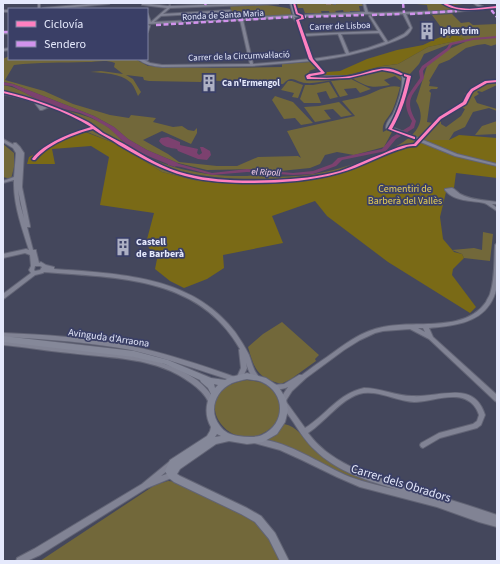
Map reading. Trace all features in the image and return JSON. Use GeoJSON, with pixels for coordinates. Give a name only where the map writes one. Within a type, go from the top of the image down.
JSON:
{"type":"FeatureCollection","features":[{"type":"Feature","properties":{"kind":"main road","name":"Avinguda d'Arraona"},"geometry":{"type":"LineString","coordinates":[[3,339],[134,354],[166,362],[215,382],[225,383]]}},
{"type":"Feature","properties":{"kind":"main road"},"geometry":{"type":"LineString","coordinates":[[197,375],[210,386],[214,393]]}},
{"type":"Feature","properties":{"kind":"main road"},"geometry":{"type":"LineString","coordinates":[[256,377],[275,387],[283,402],[284,415],[277,429],[266,437],[255,441],[241,441],[230,438],[218,431],[215,427],[209,410],[211,400],[214,393],[225,383],[236,378],[256,377]]}},
{"type":"Feature","properties":{"kind":"main road"},"geometry":{"type":"LineString","coordinates":[[215,427],[210,438],[173,463],[169,471],[172,475],[258,519],[272,536],[285,561]]}},
{"type":"Feature","properties":{"kind":"main road"},"geometry":{"type":"LineString","coordinates":[[172,475],[177,466],[214,441],[222,438],[230,438]]}},
{"type":"Feature","properties":{"kind":"street"},"geometry":{"type":"LineString","coordinates":[[53,8],[109,3]]}},
{"type":"Feature","properties":{"kind":"street"},"geometry":{"type":"LineString","coordinates":[[142,3],[161,4],[169,7],[192,4],[278,3]]}},
{"type":"Feature","properties":{"kind":"street"},"geometry":{"type":"LineString","coordinates":[[150,24],[174,3]]}},
{"type":"Feature","properties":{"kind":"street"},"geometry":{"type":"LineString","coordinates":[[291,3],[310,59],[323,73],[308,76],[308,78],[353,77],[371,70],[382,69],[391,70],[401,74],[405,79],[404,83],[395,114],[387,124],[387,127],[463,157],[497,165]]}},
{"type":"Feature","properties":{"kind":"street"},"geometry":{"type":"LineString","coordinates":[[364,3],[368,14],[387,43]]}},
{"type":"Feature","properties":{"kind":"street"},"geometry":{"type":"LineString","coordinates":[[474,3],[486,8]]}},
{"type":"Feature","properties":{"kind":"street"},"geometry":{"type":"LineString","coordinates":[[478,3],[486,8]]}},
{"type":"Feature","properties":{"kind":"street"},"geometry":{"type":"LineString","coordinates":[[189,22],[192,4]]}},
{"type":"Feature","properties":{"kind":"street"},"geometry":{"type":"LineString","coordinates":[[214,20],[215,4]]}},
{"type":"Feature","properties":{"kind":"street"},"geometry":{"type":"LineString","coordinates":[[229,4],[232,20]]}},
{"type":"Feature","properties":{"kind":"street","name":"Ronda de Santa Maria"},"geometry":{"type":"LineString","coordinates":[[150,24],[368,14],[404,14],[497,7]]}},
{"type":"Feature","properties":{"kind":"street"},"geometry":{"type":"LineString","coordinates":[[160,15],[230,11]]}},
{"type":"Feature","properties":{"kind":"street","name":"Carrer de la Circumval·lació"},"geometry":{"type":"LineString","coordinates":[[142,60],[146,63],[156,64],[252,64],[348,54],[387,43],[405,35],[410,31],[411,26],[404,14]]}},
{"type":"Feature","properties":{"kind":"street"},"geometry":{"type":"LineString","coordinates":[[241,20],[252,64]]}},
{"type":"Feature","properties":{"kind":"street","name":"Ronda de Santa Maria"},"geometry":{"type":"LineString","coordinates":[[150,24],[241,20]]}},
{"type":"Feature","properties":{"kind":"street","name":"Carrer de Lisboa"},"geometry":{"type":"LineString","coordinates":[[302,34],[380,32]]}},
{"type":"Feature","properties":{"kind":"street"},"geometry":{"type":"LineString","coordinates":[[340,33],[348,54]]}},
{"type":"Feature","properties":{"kind":"street"},"geometry":{"type":"LineString","coordinates":[[3,93],[36,102]]}},
{"type":"Feature","properties":{"kind":"street"},"geometry":{"type":"LineString","coordinates":[[3,139],[14,147],[18,153],[16,187],[18,204],[35,265]]}},
{"type":"Feature","properties":{"kind":"street"},"geometry":{"type":"LineString","coordinates":[[3,139],[14,143],[20,148],[22,153],[20,187],[35,265]]}},
{"type":"Feature","properties":{"kind":"street"},"geometry":{"type":"LineString","coordinates":[[3,182],[17,178]]}},
{"type":"Feature","properties":{"kind":"street"},"geometry":{"type":"LineString","coordinates":[[468,199],[457,194],[453,190],[448,189],[447,191],[458,197],[468,199],[489,203],[497,204]]}},
{"type":"Feature","properties":{"kind":"street"},"geometry":{"type":"LineString","coordinates":[[489,203],[497,210]]}},
{"type":"Feature","properties":{"kind":"street"},"geometry":{"type":"LineString","coordinates":[[275,387],[284,386],[307,374],[363,336],[382,330],[454,324],[466,320],[482,310],[492,297],[497,245]]}},
{"type":"Feature","properties":{"kind":"street"},"geometry":{"type":"LineString","coordinates":[[3,256],[26,251],[32,254]]}},
{"type":"Feature","properties":{"kind":"street"},"geometry":{"type":"LineString","coordinates":[[34,273],[31,270],[35,265],[43,264],[45,268],[86,274],[141,279],[178,291],[193,298],[213,312],[228,327],[241,345],[247,356],[250,369],[256,377]]}},
{"type":"Feature","properties":{"kind":"street"},"geometry":{"type":"LineString","coordinates":[[3,297],[34,273],[39,273],[45,268]]}},
{"type":"Feature","properties":{"kind":"street"},"geometry":{"type":"LineString","coordinates":[[425,326],[430,338]]}},
{"type":"Feature","properties":{"kind":"street"},"geometry":{"type":"LineString","coordinates":[[410,327],[430,338],[497,400]]}},
{"type":"Feature","properties":{"kind":"street","name":"Avinguda d'Arraona"},"geometry":{"type":"LineString","coordinates":[[3,335],[130,348],[168,357],[236,378]]}},
{"type":"Feature","properties":{"kind":"street","name":"Avinguda d'Arraona"},"geometry":{"type":"LineString","coordinates":[[3,343],[114,356],[155,363],[175,370],[191,379],[204,390],[211,400]]}},
{"type":"Feature","properties":{"kind":"street"},"geometry":{"type":"LineString","coordinates":[[236,378],[244,368],[241,345]]}},
{"type":"Feature","properties":{"kind":"street"},"geometry":{"type":"LineString","coordinates":[[307,374],[287,392],[283,402],[312,443],[329,457],[347,469],[367,477],[430,499],[468,510],[474,514],[497,522]]}},
{"type":"Feature","properties":{"kind":"street"},"geometry":{"type":"LineString","coordinates":[[304,432],[350,396],[360,391],[370,391],[412,399],[462,396],[473,400],[478,405],[482,415],[479,423],[475,426],[440,436],[423,445]]}},
{"type":"Feature","properties":{"kind":"street","name":"Carrer dels Obradors"},"geometry":{"type":"LineString","coordinates":[[255,441],[274,445],[294,453],[357,482],[430,499],[479,519],[497,522]]}},
{"type":"Feature","properties":{"kind":"street"},"geometry":{"type":"LineString","coordinates":[[20,561],[144,486],[173,463]]}},
{"type":"Feature","properties":{"kind":"street"},"geometry":{"type":"LineString","coordinates":[[144,486],[172,475]]}},
{"type":"Feature","properties":{"kind":"shaded area"},"geometry":{"type":"Polygon","coordinates":[[[294,3],[362,3],[363,6],[359,6],[360,11],[350,11],[350,13],[344,13],[343,10],[335,11],[337,13],[330,14],[329,11],[321,11],[322,14],[315,14],[305,13],[303,8],[295,8],[294,3]]]}},
{"type":"Feature","properties":{"kind":"shaded area"},"geometry":{"type":"Polygon","coordinates":[[[406,3],[463,4],[454,5],[453,7],[458,9],[428,11],[427,5],[406,3]]]}},
{"type":"Feature","properties":{"kind":"shaded area"},"geometry":{"type":"Polygon","coordinates":[[[261,4],[290,9],[292,16],[232,18],[230,5],[261,4]]]}},
{"type":"Feature","properties":{"kind":"shaded area"},"geometry":{"type":"Polygon","coordinates":[[[452,14],[461,23],[469,22],[473,25],[497,24],[497,44],[491,46],[485,44],[477,45],[466,48],[449,60],[439,64],[429,81],[429,86],[438,87],[437,89],[431,89],[429,91],[431,93],[427,122],[433,123],[442,114],[461,104],[461,106],[465,104],[469,96],[464,94],[488,83],[497,81],[497,85],[482,92],[478,91],[477,92],[479,94],[474,97],[477,103],[497,109],[497,111],[489,108],[473,112],[465,127],[454,132],[449,140],[427,140],[415,146],[398,150],[359,167],[327,177],[295,182],[239,184],[198,181],[162,172],[119,145],[85,131],[82,129],[90,125],[84,121],[32,99],[3,91],[3,85],[9,86],[20,90],[41,102],[94,119],[109,128],[126,144],[142,154],[170,166],[201,173],[232,176],[248,176],[256,174],[287,177],[319,173],[346,166],[383,153],[407,140],[417,129],[421,116],[420,109],[416,101],[427,66],[447,50],[465,41],[450,44],[424,54],[419,64],[409,75],[395,70],[376,67],[398,64],[428,47],[464,39],[452,34],[449,38],[438,38],[443,36],[443,30],[432,15],[452,14]],[[461,107],[441,120],[441,124],[446,127],[461,116],[465,109],[461,107]]]}},
{"type":"Feature","properties":{"kind":"shaded area"},"geometry":{"type":"Polygon","coordinates":[[[8,56],[8,60],[137,60],[148,66],[213,68],[282,67],[282,64],[310,62],[317,68],[309,71],[310,73],[305,75],[305,78],[309,80],[341,78],[341,80],[310,83],[289,79],[283,84],[202,80],[201,82],[149,81],[144,80],[143,77],[126,75],[133,79],[141,92],[138,96],[133,85],[126,79],[111,74],[90,72],[101,71],[123,74],[114,67],[115,63],[104,61],[14,65],[5,80],[44,91],[73,104],[110,115],[129,118],[131,115],[156,118],[153,122],[173,127],[182,126],[188,130],[194,131],[197,128],[197,133],[191,144],[162,131],[143,140],[179,162],[217,166],[237,166],[258,157],[298,156],[301,158],[287,131],[355,116],[342,101],[364,96],[387,87],[400,87],[392,112],[383,125],[383,132],[387,130],[392,132],[384,147],[354,155],[337,152],[325,155],[320,164],[310,168],[280,171],[259,169],[207,170],[178,163],[147,150],[128,139],[114,127],[94,116],[13,84],[3,82],[3,59],[8,56]]]}},
{"type":"Feature","properties":{"kind":"shaded area"},"geometry":{"type":"Polygon","coordinates":[[[377,70],[392,71],[401,76],[401,81],[395,76],[384,80],[390,85],[375,87],[362,84],[352,78],[377,70]]]}},
{"type":"Feature","properties":{"kind":"shaded area"},"geometry":{"type":"Polygon","coordinates":[[[351,79],[371,89],[360,93],[356,88],[344,89],[348,95],[340,97],[331,81],[351,79]]]}},
{"type":"Feature","properties":{"kind":"shaded area"},"geometry":{"type":"Polygon","coordinates":[[[288,81],[303,85],[298,98],[292,97],[294,93],[281,90],[288,81]]]}},
{"type":"Feature","properties":{"kind":"shaded area"},"geometry":{"type":"Polygon","coordinates":[[[3,82],[13,84],[94,116],[114,127],[128,139],[147,150],[178,163],[175,167],[143,154],[128,146],[109,128],[92,118],[80,113],[48,105],[12,86],[3,85],[3,82]]]}},
{"type":"Feature","properties":{"kind":"shaded area"},"geometry":{"type":"Polygon","coordinates":[[[329,82],[338,97],[330,99],[326,91],[317,93],[321,103],[304,103],[300,99],[305,85],[329,82]]]}},
{"type":"Feature","properties":{"kind":"shaded area"},"geometry":{"type":"Polygon","coordinates":[[[275,96],[293,102],[313,123],[301,125],[295,118],[284,119],[272,100],[275,96]]]}},
{"type":"Feature","properties":{"kind":"shaded area"},"geometry":{"type":"Polygon","coordinates":[[[339,102],[352,115],[341,117],[333,109],[324,110],[331,119],[315,122],[304,107],[319,106],[339,102]]]}},
{"type":"Feature","properties":{"kind":"shaded area"},"geometry":{"type":"Polygon","coordinates":[[[497,121],[497,134],[475,135],[482,126],[497,121]]]}},
{"type":"Feature","properties":{"kind":"shaded area"},"geometry":{"type":"Polygon","coordinates":[[[168,137],[180,142],[180,145],[198,149],[197,153],[199,155],[202,153],[200,147],[203,147],[210,151],[211,155],[207,160],[198,159],[178,151],[177,149],[169,148],[159,141],[161,138],[168,137]]]}},
{"type":"Feature","properties":{"kind":"shaded area"},"geometry":{"type":"Polygon","coordinates":[[[3,144],[14,153],[14,167],[11,179],[3,177],[3,144]]]}},
{"type":"Feature","properties":{"kind":"shaded area"},"geometry":{"type":"Polygon","coordinates":[[[483,232],[493,234],[490,261],[464,258],[462,254],[452,250],[474,248],[482,250],[483,232]]]}},
{"type":"Feature","properties":{"kind":"shaded area"},"geometry":{"type":"Polygon","coordinates":[[[282,322],[319,355],[315,359],[316,361],[291,379],[281,384],[267,379],[258,371],[252,361],[248,347],[263,334],[282,322]]]}},
{"type":"Feature","properties":{"kind":"shaded area"},"geometry":{"type":"Polygon","coordinates":[[[247,380],[260,382],[270,388],[277,398],[280,410],[279,416],[272,427],[256,436],[241,437],[228,431],[219,421],[215,409],[217,397],[227,386],[247,380]]]}},
{"type":"Feature","properties":{"kind":"shaded area"},"geometry":{"type":"Polygon","coordinates":[[[284,424],[297,430],[313,446],[381,485],[378,486],[344,474],[265,440],[276,433],[284,424]]]}},
{"type":"Feature","properties":{"kind":"shaded area"},"geometry":{"type":"Polygon","coordinates":[[[168,481],[179,482],[258,522],[269,537],[281,561],[40,561],[155,485],[168,481]]]}},
{"type":"Feature","properties":{"kind":"green space"},"geometry":{"type":"Polygon","coordinates":[[[453,34],[465,39],[428,47],[398,64],[382,66],[344,76],[310,77],[322,75],[327,72],[340,71],[367,59],[397,50],[423,45],[438,38],[450,38],[453,34]]]}},
{"type":"Feature","properties":{"kind":"green space","name":"Cementiri de Barberà del Vallès"},"geometry":{"type":"Polygon","coordinates":[[[83,131],[119,145],[162,172],[198,181],[239,184],[295,182],[327,177],[359,167],[398,150],[415,146],[427,140],[449,140],[459,135],[497,138],[497,178],[456,173],[454,188],[447,188],[440,217],[443,239],[454,252],[462,254],[464,258],[453,269],[452,275],[476,307],[470,313],[388,262],[327,216],[315,201],[272,216],[283,243],[223,255],[224,268],[207,279],[184,288],[170,281],[155,269],[158,254],[152,253],[146,243],[154,213],[100,205],[109,157],[91,146],[52,149],[55,164],[27,164],[29,157],[83,131]]]}},
{"type":"Feature","properties":{"kind":"waterway","name":"el Ripoll"},"geometry":{"type":"LineString","coordinates":[[170,164],[212,174],[247,171],[303,174],[334,165],[340,159],[384,150],[394,138],[412,127],[414,121],[407,103],[411,94],[422,78],[421,71],[423,67],[448,49],[451,44],[473,39],[497,37]]}},
{"type":"Feature","properties":{"kind":"marked path"},"geometry":{"type":"LineString","coordinates":[[326,3],[333,3]]}},
{"type":"Feature","properties":{"kind":"marked path"},"geometry":{"type":"LineString","coordinates":[[403,3],[404,13]]}},
{"type":"Feature","properties":{"kind":"marked path"},"geometry":{"type":"LineString","coordinates":[[493,10],[492,11],[497,17]]}},
{"type":"Feature","properties":{"kind":"marked path"},"geometry":{"type":"LineString","coordinates":[[410,14],[457,11]]}},
{"type":"Feature","properties":{"kind":"marked path"},"geometry":{"type":"LineString","coordinates":[[372,15],[401,14]]}},
{"type":"Feature","properties":{"kind":"marked path"},"geometry":{"type":"LineString","coordinates":[[301,17],[364,15]]}},
{"type":"Feature","properties":{"kind":"marked path"},"geometry":{"type":"LineString","coordinates":[[156,25],[292,17]]}},
{"type":"Feature","properties":{"kind":"marked path"},"geometry":{"type":"LineString","coordinates":[[3,32],[8,32]]}},
{"type":"Feature","properties":{"kind":"cycle path"},"geometry":{"type":"LineString","coordinates":[[294,3],[297,14],[302,15],[303,18],[297,20],[311,59],[323,73],[310,75],[308,78],[352,77],[376,70],[388,70],[401,74]]}},
{"type":"Feature","properties":{"kind":"cycle path"},"geometry":{"type":"LineString","coordinates":[[443,3],[462,9],[497,7]]}},
{"type":"Feature","properties":{"kind":"cycle path"},"geometry":{"type":"LineString","coordinates":[[405,75],[409,76],[404,97],[397,117],[390,129],[414,138]]}},
{"type":"Feature","properties":{"kind":"cycle path"},"geometry":{"type":"LineString","coordinates":[[3,92],[36,101],[68,114],[146,158],[175,172],[201,178],[240,182],[262,182],[306,179],[324,176],[340,172],[405,146],[415,145],[440,118],[465,103],[472,90],[486,82],[497,81]]}},
{"type":"Feature","properties":{"kind":"cycle path"},"geometry":{"type":"LineString","coordinates":[[34,159],[38,154],[52,145],[79,132],[93,128]]}},
{"type":"Feature","properties":{"kind":"place","name":"Iplex trim"},"geometry":{"type":"Point","coordinates":[427,31]}},
{"type":"Feature","properties":{"kind":"place","name":"Ca n'Ermengol"},"geometry":{"type":"Point","coordinates":[209,83]}},
{"type":"Feature","properties":{"kind":"place","name":"Castell de Barberà"},"geometry":{"type":"Point","coordinates":[123,247]}}]}
